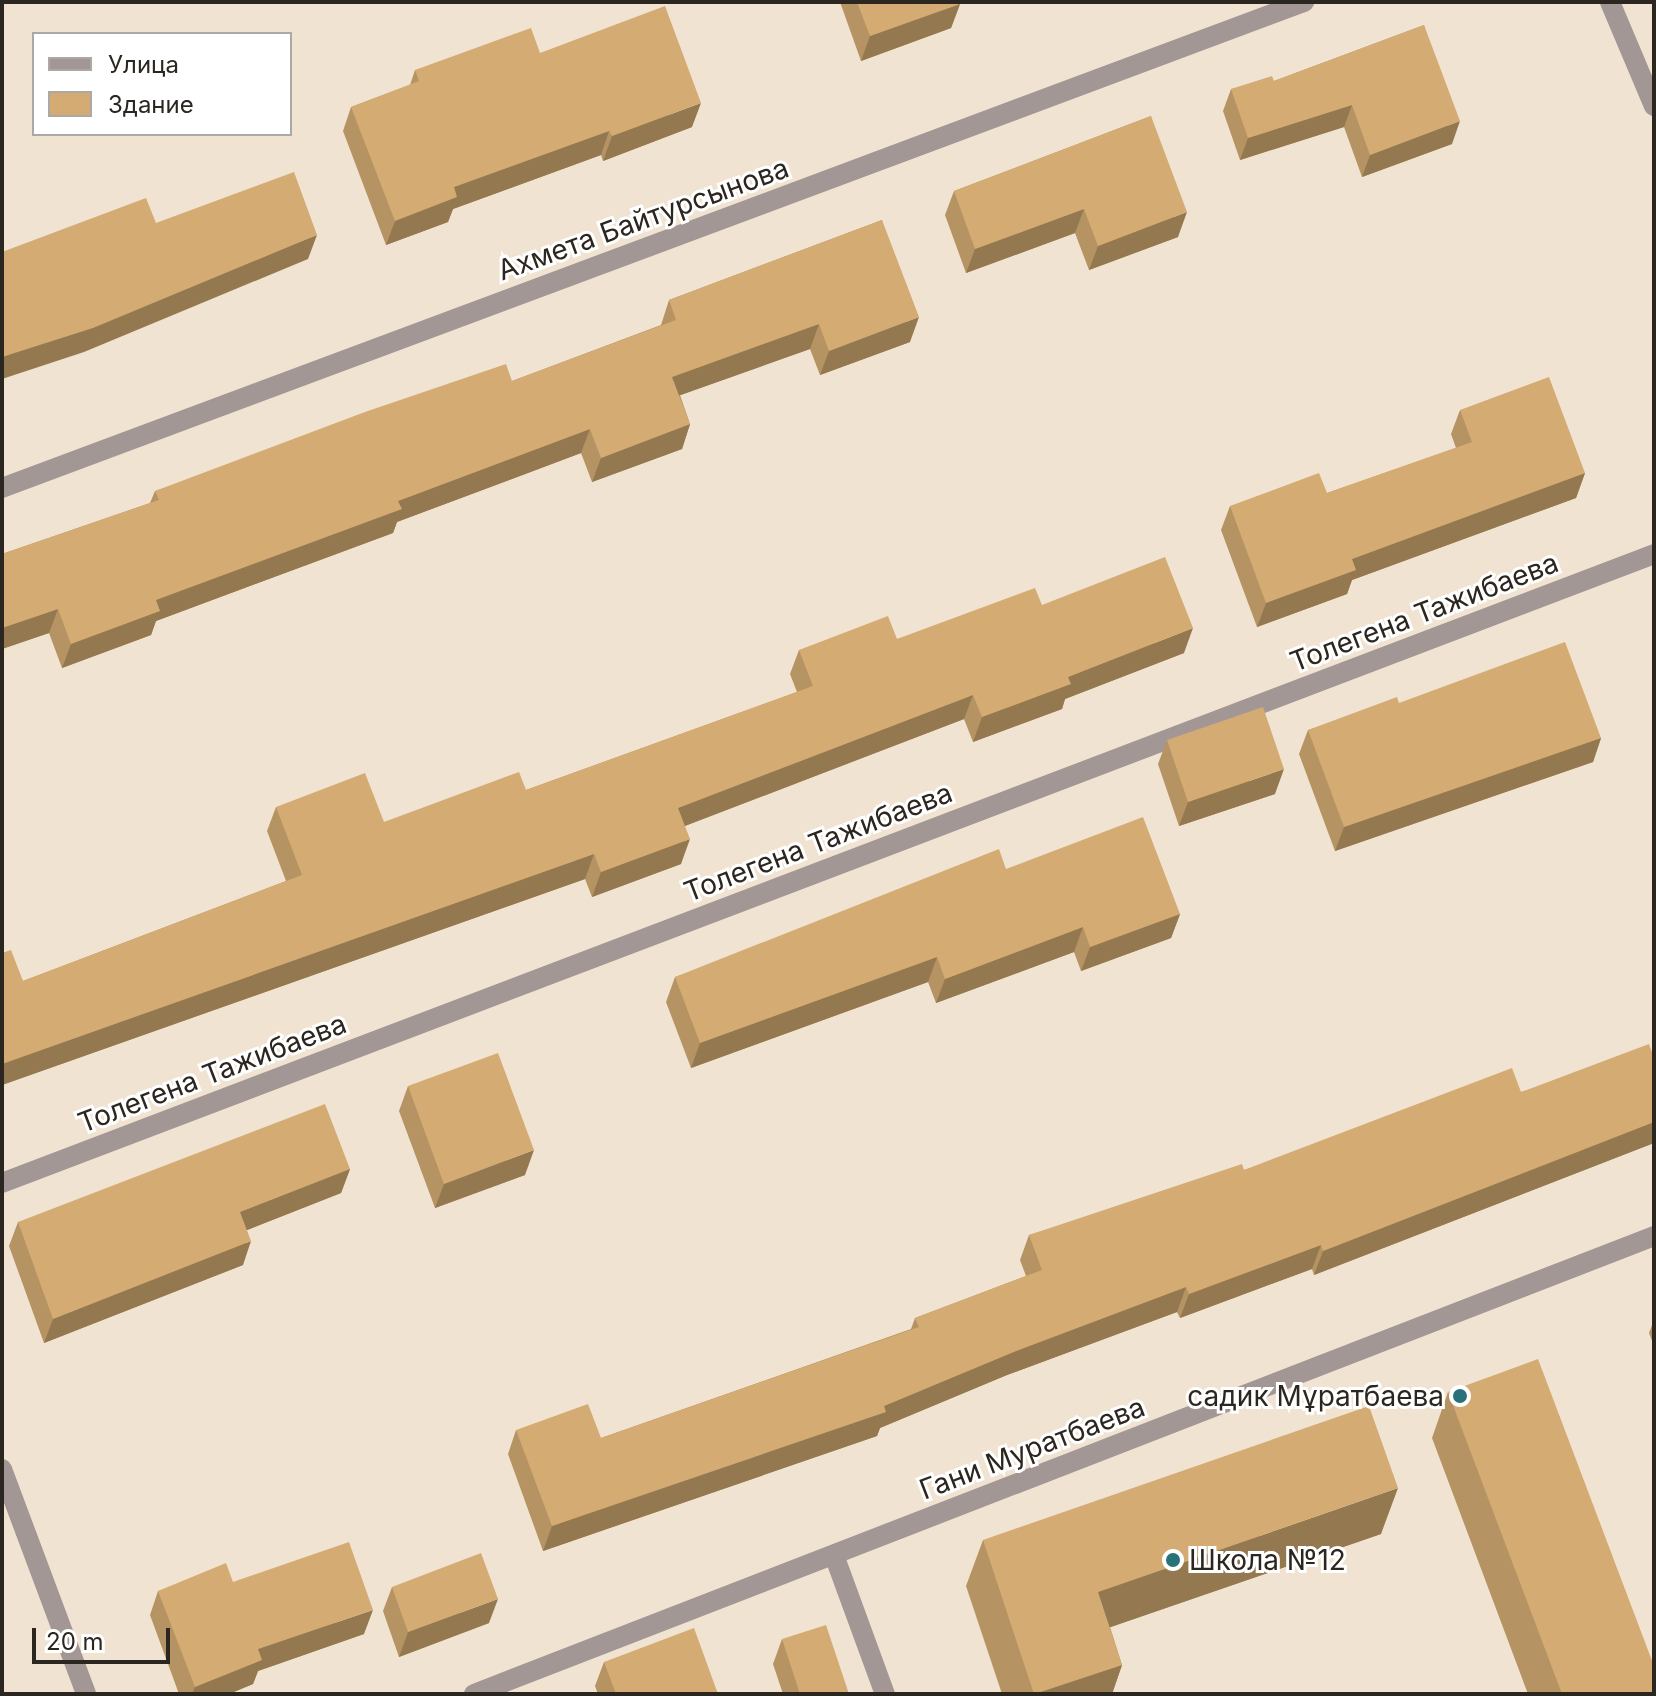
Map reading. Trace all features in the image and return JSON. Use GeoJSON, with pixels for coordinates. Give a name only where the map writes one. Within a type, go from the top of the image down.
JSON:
{"type":"FeatureCollection","features":[{"type":"Feature","properties":{"kind":"street","name":"Ахмета Байтурсынова"},"geometry":{"type":"LineString","coordinates":[[2,488],[1304,2]]}},
{"type":"Feature","properties":{"kind":"street"},"geometry":{"type":"LineString","coordinates":[[1610,2],[1654,106]]}},
{"type":"Feature","properties":{"kind":"street","name":"Толегена Тажибаева"},"geometry":{"type":"LineString","coordinates":[[2,1183],[1654,554]]}},
{"type":"Feature","properties":{"kind":"street","name":"Гани Муратбаева"},"geometry":{"type":"LineString","coordinates":[[474,1694],[1654,1236]]}},
{"type":"Feature","properties":{"kind":"street"},"geometry":{"type":"LineString","coordinates":[[2,1469],[86,1694]]}},
{"type":"Feature","properties":{"kind":"street"},"geometry":{"type":"LineString","coordinates":[[834,1555],[885,1694]]}},
{"type":"Feature","properties":{"kind":"building"},"geometry":{"type":"Polygon","coordinates":[[[857,2],[960,2],[960,4],[870,36],[857,2]]]}},
{"type":"Feature","properties":{"kind":"building"},"geometry":{"type":"Polygon","coordinates":[[[665,6],[701,103],[612,136],[609,131],[454,187],[457,197],[395,221],[351,107],[419,81],[415,70],[531,28],[540,53],[665,6]]]}},
{"type":"Feature","properties":{"kind":"building"},"geometry":{"type":"Polygon","coordinates":[[[1424,25],[1460,121],[1370,155],[1352,105],[1248,138],[1231,89],[1272,76],[1274,81],[1424,25]]]}},
{"type":"Feature","properties":{"kind":"building"},"geometry":{"type":"Polygon","coordinates":[[[1151,116],[1187,212],[1098,246],[1084,209],[975,249],[954,191],[1151,116]]]}},
{"type":"Feature","properties":{"kind":"building"},"geometry":{"type":"Polygon","coordinates":[[[294,172],[317,235],[93,328],[2,357],[2,252],[146,198],[156,223],[294,172]]]}},
{"type":"Feature","properties":{"kind":"building"},"geometry":{"type":"Polygon","coordinates":[[[882,220],[919,317],[829,351],[819,324],[672,377],[690,424],[601,458],[590,429],[398,501],[402,509],[156,600],[160,611],[71,644],[58,609],[2,628],[2,554],[159,500],[155,491],[365,412],[506,364],[512,381],[676,320],[669,300],[882,220]]]}},
{"type":"Feature","properties":{"kind":"building"},"geometry":{"type":"Polygon","coordinates":[[[1549,377],[1585,473],[1352,559],[1356,570],[1266,603],[1230,506],[1319,473],[1327,493],[1472,442],[1460,410],[1549,377]]]}},
{"type":"Feature","properties":{"kind":"building"},"geometry":{"type":"Polygon","coordinates":[[[1165,557],[1193,628],[1068,677],[1071,684],[982,717],[973,695],[678,808],[690,839],[601,872],[594,854],[2,1064],[2,953],[11,950],[23,981],[302,875],[276,807],[365,773],[384,822],[519,772],[526,790],[813,686],[799,650],[888,616],[897,639],[1035,588],[1042,605],[1165,557]]]}},
{"type":"Feature","properties":{"kind":"building"},"geometry":{"type":"Polygon","coordinates":[[[1565,642],[1601,738],[1344,827],[1308,730],[1397,697],[1399,703],[1565,642]]]}},
{"type":"Feature","properties":{"kind":"building"},"geometry":{"type":"Polygon","coordinates":[[[1263,707],[1284,769],[1188,802],[1167,740],[1263,707]]]}},
{"type":"Feature","properties":{"kind":"building"},"geometry":{"type":"Polygon","coordinates":[[[1143,817],[1180,914],[1090,947],[1083,927],[945,979],[937,957],[700,1043],[675,977],[999,849],[1006,869],[1143,817]]]}},
{"type":"Feature","properties":{"kind":"building"},"geometry":{"type":"Polygon","coordinates":[[[1649,1044],[1654,1058],[1654,1122],[1323,1251],[1321,1245],[1189,1294],[1186,1287],[1016,1351],[884,1406],[886,1412],[552,1526],[516,1430],[588,1404],[601,1438],[919,1327],[915,1318],[1042,1270],[1029,1235],[1242,1164],[1244,1170],[1512,1068],[1521,1092],[1649,1044]]]}},
{"type":"Feature","properties":{"kind":"building"},"geometry":{"type":"Polygon","coordinates":[[[498,1053],[534,1150],[444,1184],[408,1086],[498,1053]]]}},
{"type":"Feature","properties":{"kind":"building"},"geometry":{"type":"Polygon","coordinates":[[[325,1104],[350,1169],[240,1212],[251,1241],[53,1319],[18,1222],[325,1104]]]}},
{"type":"Feature","properties":{"kind":"building"},"geometry":{"type":"Polygon","coordinates":[[[1538,1359],[1654,1666],[1654,1694],[1562,1694],[1448,1392],[1538,1359]]]}},
{"type":"Feature","properties":{"kind":"building"},"geometry":{"type":"Polygon","coordinates":[[[1369,1406],[1398,1488],[1098,1592],[1122,1665],[1034,1694],[983,1540],[1369,1406]]]}},
{"type":"Feature","properties":{"kind":"building"},"geometry":{"type":"Polygon","coordinates":[[[349,1542],[373,1610],[258,1649],[262,1660],[195,1687],[158,1591],[226,1563],[233,1582],[349,1542]]]}},
{"type":"Feature","properties":{"kind":"building"},"geometry":{"type":"Polygon","coordinates":[[[481,1553],[498,1599],[408,1632],[392,1587],[481,1553]]]}},
{"type":"Feature","properties":{"kind":"building"},"geometry":{"type":"Polygon","coordinates":[[[826,1625],[849,1694],[800,1694],[782,1639],[826,1625]]]}},
{"type":"Feature","properties":{"kind":"building"},"geometry":{"type":"Polygon","coordinates":[[[694,1628],[718,1694],[616,1694],[604,1662],[694,1628]]]}},
{"type":"Feature","properties":{"kind":"place","name":"садик Мұратбаева"},"geometry":{"type":"Point","coordinates":[1460,1396]}},
{"type":"Feature","properties":{"kind":"place","name":"Школа №12"},"geometry":{"type":"Point","coordinates":[1173,1560]}}]}
